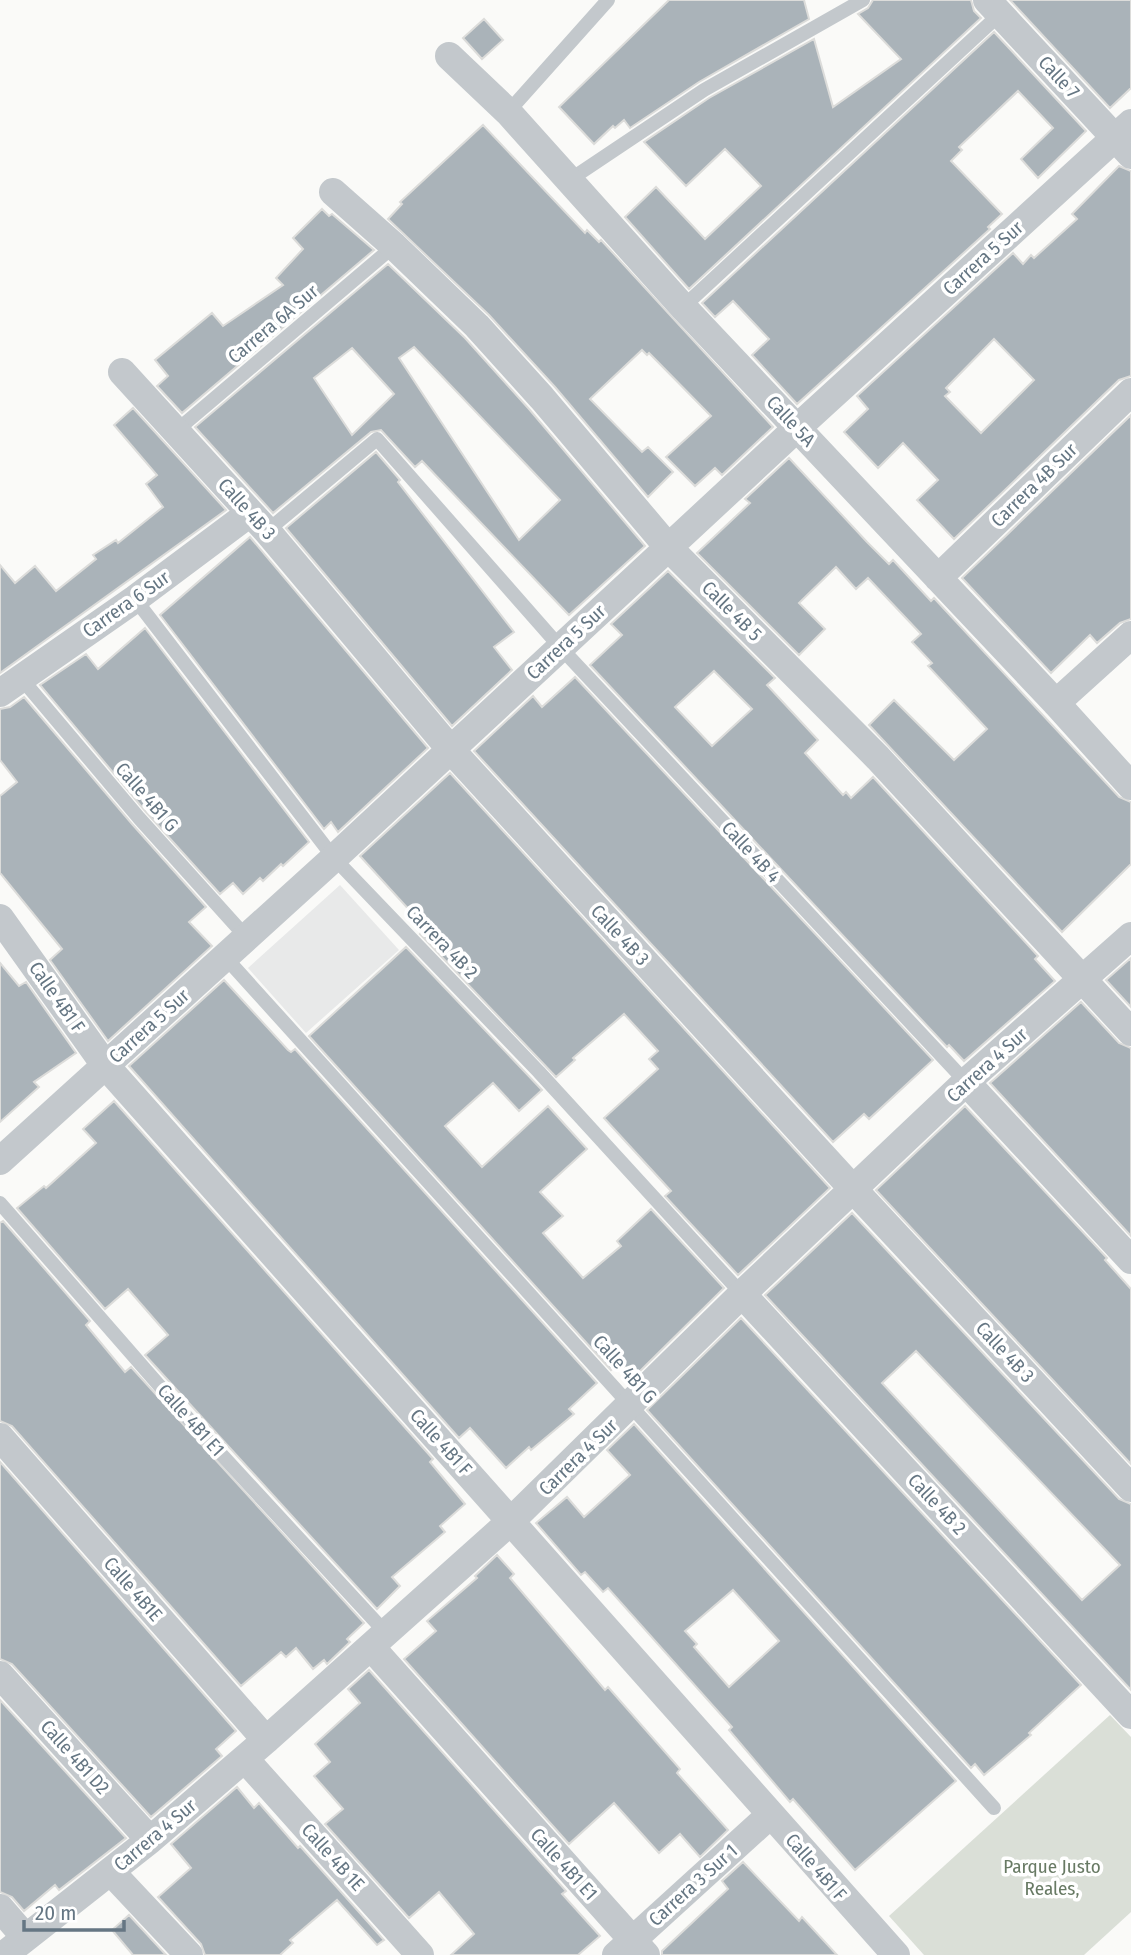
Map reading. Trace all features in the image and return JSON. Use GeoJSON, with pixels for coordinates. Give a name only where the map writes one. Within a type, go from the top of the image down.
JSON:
{"type":"FeatureCollection","features":[{"type":"Feature","properties":{"kind":"street","name":"Calle 7"},"geometry":{"type":"LineString","coordinates":[[993,7],[1126,138]]}},
{"type":"Feature","properties":{"kind":"street","name":"Calle 5A"},"geometry":{"type":"LineString","coordinates":[[449,56],[508,112],[683,307],[1131,786]]}},
{"type":"Feature","properties":{"kind":"street","name":"Carrera 5 Sur"},"geometry":{"type":"LineString","coordinates":[[0,1161],[334,858],[797,428],[1126,138]]}},
{"type":"Feature","properties":{"kind":"street","name":"Calle 4B 5"},"geometry":{"type":"LineString","coordinates":[[333,192],[394,246],[486,336],[668,547],[878,758],[1131,1032]]}},
{"type":"Feature","properties":{"kind":"street","name":"Calle 4B 3"},"geometry":{"type":"LineString","coordinates":[[122,372],[259,522],[451,750],[1131,1488]]}},
{"type":"Feature","properties":{"kind":"street","name":"Carrera 4B Sur"},"geometry":{"type":"LineString","coordinates":[[938,578],[1131,392]]}},
{"type":"Feature","properties":{"kind":"street","name":"Carrera 6 Sur"},"geometry":{"type":"LineString","coordinates":[[10,685],[135,599],[259,522]]}},
{"type":"Feature","properties":{"kind":"street"},"geometry":{"type":"LineString","coordinates":[[1056,703],[1131,635]]}},
{"type":"Feature","properties":{"kind":"street","name":"Calle 4B1 F"},"geometry":{"type":"LineString","coordinates":[[0,918],[106,1065],[896,1955]]}},
{"type":"Feature","properties":{"kind":"street","name":"Carrera 4 Sur"},"geometry":{"type":"LineString","coordinates":[[4,1955],[111,1872],[245,1759],[511,1521],[742,1294],[966,1082],[1131,936]]}},
{"type":"Feature","properties":{"kind":"street","name":"Calle 4B 4"},"geometry":{"type":"LineString","coordinates":[[966,1082],[1131,1260]]}},
{"type":"Feature","properties":{"kind":"street","name":"Calle 4B 2"},"geometry":{"type":"LineString","coordinates":[[742,1294],[1131,1715]]}},
{"type":"Feature","properties":{"kind":"street","name":"Calle 4B1E"},"geometry":{"type":"LineString","coordinates":[[0,1437],[266,1740]]}},
{"type":"Feature","properties":{"kind":"street","name":"Calle 4B1 E1"},"geometry":{"type":"LineString","coordinates":[[379,1640],[631,1950]]}},
{"type":"Feature","properties":{"kind":"street","name":"Calle 4B1 D2"},"geometry":{"type":"LineString","coordinates":[[0,1675],[150,1840]]}},
{"type":"Feature","properties":{"kind":"street","name":"Calle 4B 1E"},"geometry":{"type":"LineString","coordinates":[[245,1759],[421,1955]]}},
{"type":"Feature","properties":{"kind":"street","name":"Carrera 3 Sur 1"},"geometry":{"type":"LineString","coordinates":[[631,1950],[771,1815]]}},
{"type":"Feature","properties":{"kind":"street"},"geometry":{"type":"LineString","coordinates":[[111,1872],[189,1955]]}},
{"type":"Feature","properties":{"kind":"street"},"geometry":{"type":"LineString","coordinates":[[0,1908],[25,1937]]}},
{"type":"Feature","properties":{"kind":"lane"},"geometry":{"type":"LineString","coordinates":[[508,112],[608,0]]}},
{"type":"Feature","properties":{"kind":"lane"},"geometry":{"type":"LineString","coordinates":[[568,181],[704,90],[863,0]]}},
{"type":"Feature","properties":{"kind":"lane"},"geometry":{"type":"LineString","coordinates":[[683,307],[993,7]]}},
{"type":"Feature","properties":{"kind":"lane","name":"Carrera 6A Sur"},"geometry":{"type":"LineString","coordinates":[[176,431],[394,246]]}},
{"type":"Feature","properties":{"kind":"lane","name":"Carrera 6 Sur"},"geometry":{"type":"LineString","coordinates":[[259,522],[377,439]]}},
{"type":"Feature","properties":{"kind":"lane","name":"Calle 4B 4"},"geometry":{"type":"LineString","coordinates":[[377,439],[560,647],[966,1082]]}},
{"type":"Feature","properties":{"kind":"lane","name":"Carrera 4B 2"},"geometry":{"type":"LineString","coordinates":[[135,599],[334,858],[539,1072],[742,1294]]}},
{"type":"Feature","properties":{"kind":"lane","name":"Calle 4B1 G"},"geometry":{"type":"LineString","coordinates":[[10,685],[139,818],[247,938]]}},
{"type":"Feature","properties":{"kind":"lane","name":"Calle 4B1 G"},"geometry":{"type":"LineString","coordinates":[[225,957],[994,1808]]}},
{"type":"Feature","properties":{"kind":"lane","name":"Calle 4B1 E1"},"geometry":{"type":"LineString","coordinates":[[0,1203],[379,1640]]}},
{"type":"Feature","properties":{"kind":"shaded area"},"geometry":{"type":"Polygon","coordinates":[[[340,885],[399,950],[306,1033],[248,968],[340,885]]]}},
{"type":"Feature","properties":{"kind":"green space","name":"Parque Justo Reales,"},"geometry":{"type":"Polygon","coordinates":[[[1110,1715],[1131,1737],[1131,1912],[1084,1955],[924,1955],[889,1916],[1110,1715]]]}},
{"type":"Feature","properties":{"kind":"building"},"geometry":{"type":"Polygon","coordinates":[[[669,0],[804,0],[809,19],[699,82],[630,128],[624,120],[615,128],[613,126],[594,144],[559,107],[669,0]]]}},
{"type":"Feature","properties":{"kind":"building"},"geometry":{"type":"Polygon","coordinates":[[[873,0],[971,0],[974,11],[981,18],[689,289],[625,217],[656,187],[705,239],[761,186],[725,149],[686,186],[644,142],[709,98],[814,39],[833,107],[901,59],[858,14],[868,8],[873,0]]]}},
{"type":"Feature","properties":{"kind":"building"},"geometry":{"type":"Polygon","coordinates":[[[1010,0],[1131,0],[1131,88],[1110,108],[1010,0]]]}},
{"type":"Feature","properties":{"kind":"building"},"geometry":{"type":"Polygon","coordinates":[[[484,19],[503,40],[482,59],[463,38],[484,19]]]}},
{"type":"Feature","properties":{"kind":"building"},"geometry":{"type":"Polygon","coordinates":[[[994,32],[1086,131],[1038,178],[1021,159],[1053,128],[1018,91],[959,147],[962,150],[951,161],[1002,214],[988,227],[990,229],[797,404],[752,355],[769,339],[733,301],[715,317],[702,303],[994,32]]]}},
{"type":"Feature","properties":{"kind":"building"},"geometry":{"type":"Polygon","coordinates":[[[483,125],[585,233],[587,230],[599,242],[601,240],[773,427],[722,475],[715,468],[695,486],[666,457],[711,416],[649,353],[647,355],[642,350],[590,399],[642,452],[648,447],[673,472],[648,497],[555,387],[489,315],[388,219],[402,204],[400,202],[483,125]]]}},
{"type":"Feature","properties":{"kind":"building"},"geometry":{"type":"Polygon","coordinates":[[[1119,166],[1131,171],[1131,376],[1119,380],[954,539],[917,500],[938,480],[903,443],[878,468],[844,432],[868,409],[857,396],[1013,253],[1023,264],[1031,255],[1034,258],[1077,219],[1072,214],[1119,166]],[[994,339],[946,388],[950,392],[945,396],[981,433],[1034,380],[994,339]]]}},
{"type":"Feature","properties":{"kind":"building"},"geometry":{"type":"Polygon","coordinates":[[[322,209],[329,216],[332,214],[374,250],[182,413],[157,386],[168,376],[155,360],[212,313],[223,326],[283,285],[276,278],[303,249],[293,238],[322,209]]]}},
{"type":"Feature","properties":{"kind":"building"},"geometry":{"type":"Polygon","coordinates":[[[388,264],[465,338],[645,546],[569,615],[422,461],[415,467],[381,430],[371,432],[273,513],[195,427],[388,264]],[[414,347],[399,358],[519,540],[560,500],[414,347]],[[352,348],[314,378],[352,435],[394,394],[352,348]]]}},
{"type":"Feature","properties":{"kind":"building"},"geometry":{"type":"Polygon","coordinates":[[[133,408],[226,510],[0,673],[0,565],[15,583],[35,566],[56,591],[96,559],[93,555],[116,540],[118,543],[163,507],[146,484],[157,475],[114,425],[133,408]]]}},
{"type":"Feature","properties":{"kind":"building"},"geometry":{"type":"Polygon","coordinates":[[[1131,415],[1131,619],[1120,623],[1097,643],[1090,635],[1051,673],[962,578],[1131,415]]]}},
{"type":"Feature","properties":{"kind":"building"},"geometry":{"type":"Polygon","coordinates":[[[376,452],[514,632],[494,647],[512,670],[452,726],[286,528],[376,452]]]}},
{"type":"Feature","properties":{"kind":"building"},"geometry":{"type":"Polygon","coordinates":[[[789,458],[889,564],[893,560],[931,601],[934,598],[1119,797],[1131,802],[1131,864],[1062,932],[869,725],[894,700],[954,760],[987,729],[928,666],[932,663],[912,642],[921,634],[868,578],[856,589],[836,567],[799,603],[825,629],[799,655],[697,553],[750,503],[745,499],[789,458]]]}},
{"type":"Feature","properties":{"kind":"building"},"geometry":{"type":"Polygon","coordinates":[[[250,537],[428,748],[338,832],[331,822],[324,829],[160,615],[250,537]]]}},
{"type":"Feature","properties":{"kind":"building"},"geometry":{"type":"Polygon","coordinates":[[[668,571],[775,678],[767,685],[818,740],[805,753],[843,795],[846,792],[851,798],[873,777],[1038,956],[1035,959],[1055,981],[964,1061],[949,1045],[947,1047],[590,665],[622,635],[611,624],[668,571]],[[714,671],[675,707],[712,746],[752,709],[714,671]]]}},
{"type":"Feature","properties":{"kind":"building"},"geometry":{"type":"Polygon","coordinates":[[[145,628],[309,842],[283,866],[281,864],[263,881],[260,878],[243,894],[233,883],[220,894],[146,812],[40,685],[86,654],[98,669],[145,628]]]}},
{"type":"Feature","properties":{"kind":"building"},"geometry":{"type":"Polygon","coordinates":[[[575,677],[933,1060],[869,1119],[864,1114],[833,1142],[474,751],[533,696],[542,707],[575,677]]]}},
{"type":"Feature","properties":{"kind":"building"},"geometry":{"type":"Polygon","coordinates":[[[24,697],[206,907],[189,922],[212,946],[108,1041],[50,960],[62,949],[0,873],[0,796],[17,782],[0,760],[0,709],[10,707],[24,697]]]}},
{"type":"Feature","properties":{"kind":"building"},"geometry":{"type":"Polygon","coordinates":[[[450,773],[830,1188],[738,1275],[665,1196],[671,1191],[604,1118],[658,1069],[649,1059],[658,1051],[624,1014],[573,1058],[575,1060],[556,1077],[420,934],[424,926],[360,856],[450,773]]]}},
{"type":"Feature","properties":{"kind":"building"},"geometry":{"type":"Polygon","coordinates":[[[406,947],[542,1090],[519,1111],[493,1083],[445,1126],[482,1167],[548,1106],[587,1149],[540,1192],[563,1216],[543,1233],[583,1278],[621,1246],[617,1241],[651,1209],[724,1288],[634,1377],[620,1362],[611,1370],[309,1036],[406,947]]]}},
{"type":"Feature","properties":{"kind":"building"},"geometry":{"type":"Polygon","coordinates":[[[1131,958],[1131,1007],[1106,980],[1131,958]]]}},
{"type":"Feature","properties":{"kind":"building"},"geometry":{"type":"Polygon","coordinates":[[[0,963],[19,986],[26,982],[76,1053],[34,1082],[39,1087],[0,1122],[0,963]]]}},
{"type":"Feature","properties":{"kind":"building"},"geometry":{"type":"Polygon","coordinates":[[[224,980],[288,1050],[291,1052],[295,1049],[597,1383],[569,1409],[574,1414],[531,1450],[529,1447],[506,1468],[470,1428],[459,1438],[129,1066],[224,980]]]}},
{"type":"Feature","properties":{"kind":"building"},"geometry":{"type":"Polygon","coordinates":[[[1081,1002],[1119,1043],[1131,1048],[1131,1236],[990,1083],[1081,1002]]]}},
{"type":"Feature","properties":{"kind":"building"},"geometry":{"type":"Polygon","coordinates":[[[114,1101],[433,1459],[430,1462],[465,1504],[440,1526],[445,1532],[392,1577],[400,1586],[377,1609],[145,1355],[168,1335],[128,1289],[105,1309],[17,1208],[44,1186],[46,1188],[96,1143],[83,1129],[114,1101]]]}},
{"type":"Feature","properties":{"kind":"building"},"geometry":{"type":"Polygon","coordinates":[[[965,1106],[1107,1258],[1105,1260],[1131,1289],[1131,1464],[876,1190],[965,1106]]]}},
{"type":"Feature","properties":{"kind":"building"},"geometry":{"type":"Polygon","coordinates":[[[852,1213],[1119,1499],[1131,1504],[1131,1690],[765,1295],[852,1213]],[[916,1351],[882,1383],[1082,1600],[1120,1565],[916,1351]]]}},
{"type":"Feature","properties":{"kind":"building"},"geometry":{"type":"Polygon","coordinates":[[[3,1221],[90,1321],[86,1325],[125,1372],[131,1367],[364,1623],[347,1639],[350,1642],[327,1664],[324,1660],[313,1669],[296,1648],[286,1657],[281,1652],[241,1686],[12,1426],[0,1421],[0,1223],[3,1221]]]}},
{"type":"Feature","properties":{"kind":"building"},"geometry":{"type":"Polygon","coordinates":[[[741,1318],[1081,1685],[1029,1733],[1031,1735],[984,1775],[975,1764],[971,1768],[647,1410],[741,1318]]]}},
{"type":"Feature","properties":{"kind":"building"},"geometry":{"type":"Polygon","coordinates":[[[634,1424],[956,1781],[855,1870],[793,1799],[790,1802],[729,1730],[732,1727],[608,1588],[603,1592],[585,1572],[581,1575],[536,1523],[567,1497],[584,1517],[630,1475],[607,1450],[634,1424]],[[733,1590],[685,1631],[697,1644],[694,1647],[729,1687],[779,1641],[733,1590]]]}},
{"type":"Feature","properties":{"kind":"building"},"geometry":{"type":"Polygon","coordinates":[[[0,1462],[236,1731],[216,1749],[222,1756],[151,1817],[12,1664],[0,1659],[0,1462]]]}},
{"type":"Feature","properties":{"kind":"building"},"geometry":{"type":"Polygon","coordinates":[[[497,1555],[514,1574],[510,1578],[605,1690],[608,1687],[680,1769],[677,1773],[728,1830],[700,1857],[680,1834],[659,1853],[614,1803],[569,1844],[404,1659],[436,1631],[427,1621],[477,1578],[475,1576],[497,1555]]]}},
{"type":"Feature","properties":{"kind":"building"},"geometry":{"type":"Polygon","coordinates":[[[369,1670],[566,1891],[562,1894],[600,1936],[578,1955],[451,1955],[474,1934],[439,1892],[409,1918],[325,1824],[343,1809],[314,1776],[330,1762],[315,1744],[360,1703],[348,1689],[369,1670]]]}},
{"type":"Feature","properties":{"kind":"building"},"geometry":{"type":"Polygon","coordinates":[[[0,1700],[126,1838],[59,1890],[55,1885],[24,1911],[12,1897],[0,1892],[0,1700]]]}},
{"type":"Feature","properties":{"kind":"building"},"geometry":{"type":"Polygon","coordinates":[[[237,1787],[254,1808],[259,1803],[384,1940],[377,1945],[337,1900],[290,1940],[293,1943],[280,1955],[205,1955],[201,1944],[158,1897],[191,1868],[171,1844],[237,1787]]]}},
{"type":"Feature","properties":{"kind":"building"},"geometry":{"type":"Polygon","coordinates":[[[743,1862],[799,1921],[802,1917],[837,1955],[662,1955],[662,1951],[728,1889],[722,1881],[743,1862]]]}},
{"type":"Feature","properties":{"kind":"building"},"geometry":{"type":"Polygon","coordinates":[[[129,1915],[166,1955],[133,1955],[112,1930],[129,1915]]]}}]}
